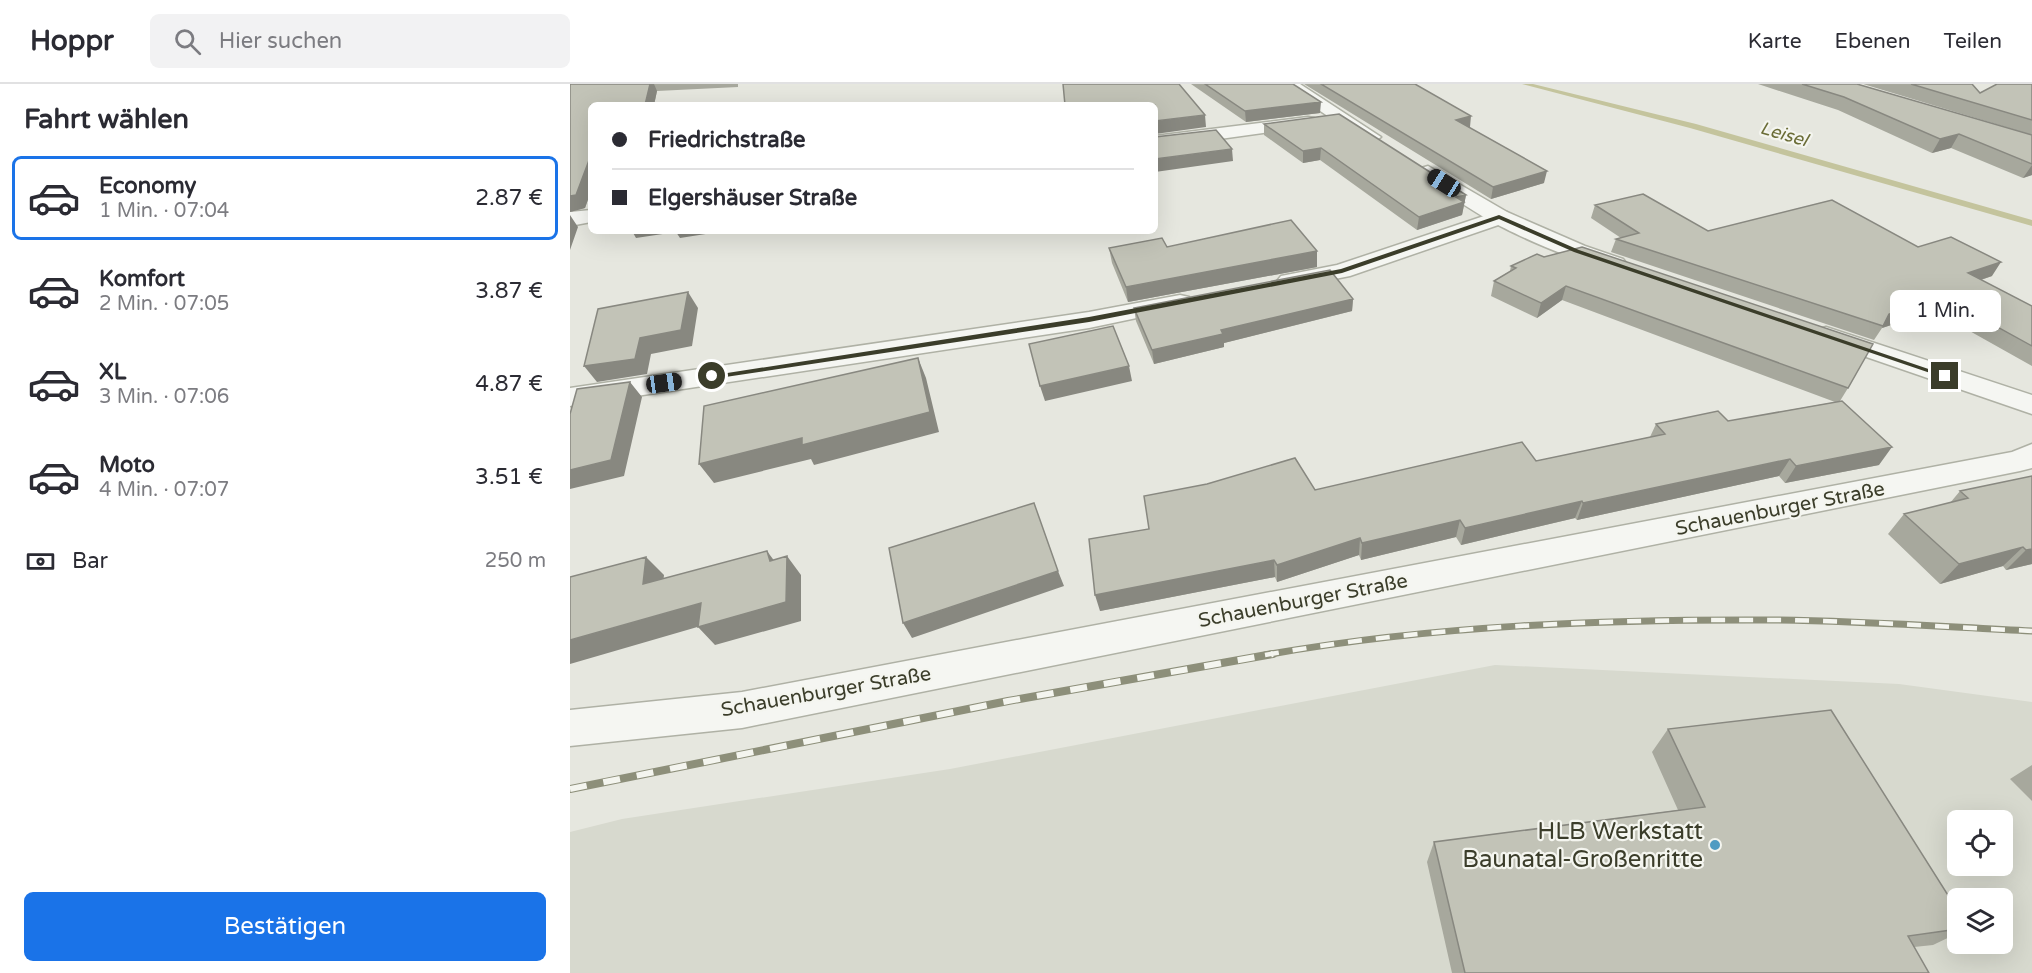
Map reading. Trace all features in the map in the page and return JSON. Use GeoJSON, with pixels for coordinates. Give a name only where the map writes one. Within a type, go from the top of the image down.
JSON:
{"type":"FeatureCollection","features":[{"type":"Feature","properties":{"kind":"street"},"geometry":{"type":"LineString","coordinates":[[1288,84],[1499,217],[1577,251],[1632,270]]}},
{"type":"Feature","properties":{"kind":"street"},"geometry":{"type":"LineString","coordinates":[[1158,142],[1340,118]]}},
{"type":"Feature","properties":{"kind":"street"},"geometry":{"type":"LineString","coordinates":[[570,219],[588,216]]}},
{"type":"Feature","properties":{"kind":"street"},"geometry":{"type":"LineString","coordinates":[[1262,286],[1342,271],[1499,217]]}},
{"type":"Feature","properties":{"kind":"street"},"geometry":{"type":"LineString","coordinates":[[570,397],[1089,320],[1204,298]]}},
{"type":"Feature","properties":{"kind":"street"},"geometry":{"type":"LineString","coordinates":[[1810,330],[2032,405]]}},
{"type":"Feature","properties":{"kind":"street","name":"Schauenburger Straße"},"geometry":{"type":"LineString","coordinates":[[570,728],[742,710],[1842,497],[2020,461],[2032,454]]}},
{"type":"Feature","properties":{"kind":"shaded area"},"geometry":{"type":"Polygon","coordinates":[[[1495,665],[1899,684],[2032,702],[2032,973],[570,973],[570,832],[622,819],[950,769],[1495,665]]]}},
{"type":"Feature","properties":{"kind":"building"},"geometry":{"type":"Polygon","coordinates":[[[570,84],[650,84],[646,102],[588,102],[588,163],[576,195],[570,196],[570,84]]]}},
{"type":"Feature","properties":{"kind":"building"},"geometry":{"type":"Polygon","coordinates":[[[1063,84],[1179,84],[1205,115],[1158,121],[1158,102],[1065,102],[1063,84]]]}},
{"type":"Feature","properties":{"kind":"building"},"geometry":{"type":"Polygon","coordinates":[[[1205,84],[1293,84],[1321,102],[1245,111],[1205,84]]]}},
{"type":"Feature","properties":{"kind":"building"},"geometry":{"type":"Polygon","coordinates":[[[1321,84],[1415,84],[1471,116],[1456,120],[1547,171],[1493,187],[1321,84]]]}},
{"type":"Feature","properties":{"kind":"building"},"geometry":{"type":"Polygon","coordinates":[[[1802,84],[1857,84],[2032,135],[2032,164],[1959,134],[1940,139],[1844,97],[1802,84]]]}},
{"type":"Feature","properties":{"kind":"building"},"geometry":{"type":"Polygon","coordinates":[[[1911,84],[1972,84],[1980,93],[1997,84],[2032,84],[2032,120],[1911,84]]]}},
{"type":"Feature","properties":{"kind":"building"},"geometry":{"type":"Polygon","coordinates":[[[1339,114],[1466,195],[1456,197],[1464,202],[1419,217],[1321,148],[1303,151],[1264,124],[1339,114]]]}},
{"type":"Feature","properties":{"kind":"building"},"geometry":{"type":"Polygon","coordinates":[[[1216,130],[1232,149],[1158,159],[1158,137],[1216,130]]]}},
{"type":"Feature","properties":{"kind":"building"},"geometry":{"type":"Polygon","coordinates":[[[1643,194],[1708,231],[1832,200],[1918,247],[1951,237],[2001,262],[1968,273],[2032,306],[2032,346],[1943,297],[1889,314],[1883,326],[1616,239],[1639,233],[1595,205],[1643,194]]]}},
{"type":"Feature","properties":{"kind":"building"},"geometry":{"type":"Polygon","coordinates":[[[1291,220],[1317,251],[1126,287],[1109,248],[1162,238],[1167,247],[1291,220]]]}},
{"type":"Feature","properties":{"kind":"building"},"geometry":{"type":"Polygon","coordinates":[[[1582,247],[1873,344],[1848,388],[1566,286],[1541,303],[1494,281],[1516,268],[1511,266],[1537,254],[1544,257],[1582,247]]]}},
{"type":"Feature","properties":{"kind":"building"},"geometry":{"type":"Polygon","coordinates":[[[1330,270],[1353,299],[1221,330],[1223,334],[1152,350],[1134,308],[1330,270]]]}},
{"type":"Feature","properties":{"kind":"building"},"geometry":{"type":"Polygon","coordinates":[[[688,292],[681,330],[640,338],[635,359],[584,366],[598,309],[688,292]]]}},
{"type":"Feature","properties":{"kind":"building"},"geometry":{"type":"Polygon","coordinates":[[[1113,326],[1129,366],[1040,386],[1029,344],[1113,326]]]}},
{"type":"Feature","properties":{"kind":"building"},"geometry":{"type":"Polygon","coordinates":[[[918,358],[930,412],[802,445],[802,438],[699,464],[704,406],[918,358]]]}},
{"type":"Feature","properties":{"kind":"building"},"geometry":{"type":"Polygon","coordinates":[[[630,382],[611,460],[570,470],[570,414],[577,389],[630,382]]]}},
{"type":"Feature","properties":{"kind":"building"},"geometry":{"type":"Polygon","coordinates":[[[1842,401],[1892,447],[1796,466],[1790,459],[1583,503],[1582,501],[1465,528],[1460,520],[1362,543],[1360,538],[1277,565],[1274,560],[1095,595],[1089,539],[1149,529],[1144,496],[1207,484],[1295,458],[1315,490],[1522,442],[1536,461],[1665,434],[1656,424],[1718,411],[1728,421],[1842,401]]]}},
{"type":"Feature","properties":{"kind":"building"},"geometry":{"type":"Polygon","coordinates":[[[2032,476],[2032,549],[2026,550],[2023,547],[1959,564],[1904,514],[1968,498],[1960,491],[2032,476]]]}},
{"type":"Feature","properties":{"kind":"building"},"geometry":{"type":"Polygon","coordinates":[[[1034,503],[1058,571],[903,623],[889,548],[1034,503]]]}},
{"type":"Feature","properties":{"kind":"building"},"geometry":{"type":"Polygon","coordinates":[[[767,551],[770,561],[787,556],[786,602],[698,627],[701,603],[570,640],[570,577],[646,557],[643,584],[767,551]]]}},
{"type":"Feature","properties":{"kind":"building","name":"HLB Werkstatt Baunatal-Großenritte"},"geometry":{"type":"Polygon","coordinates":[[[1831,710],[1947,894],[1947,931],[1908,936],[1929,973],[1465,973],[1434,842],[1705,807],[1668,729],[1831,710]]]}},
{"type":"Feature","properties":{"kind":"waterway","name":"Leisel"},"geometry":{"type":"LineString","coordinates":[[1525,84],[1693,126],[2032,223]]}},
{"type":"Feature","properties":{"kind":"railway"},"geometry":{"type":"LineString","coordinates":[[1265,655],[1456,630],[1586,623],[1779,620],[2032,631]]}},
{"type":"Feature","properties":{"kind":"railway"},"geometry":{"type":"LineString","coordinates":[[570,789],[1008,701],[1273,654]]}},
{"type":"Feature","properties":{"kind":"place","name":"HLB Werkstatt Baunatal-Großenritte"},"geometry":{"type":"Point","coordinates":[1715,845]}},
{"type":"Feature","properties":{"kind":"route"},"geometry":{"type":"LineString","coordinates":[[712,376],[1089,320],[1342,271],[1499,217],[1577,251],[1945,376]]}}]}
